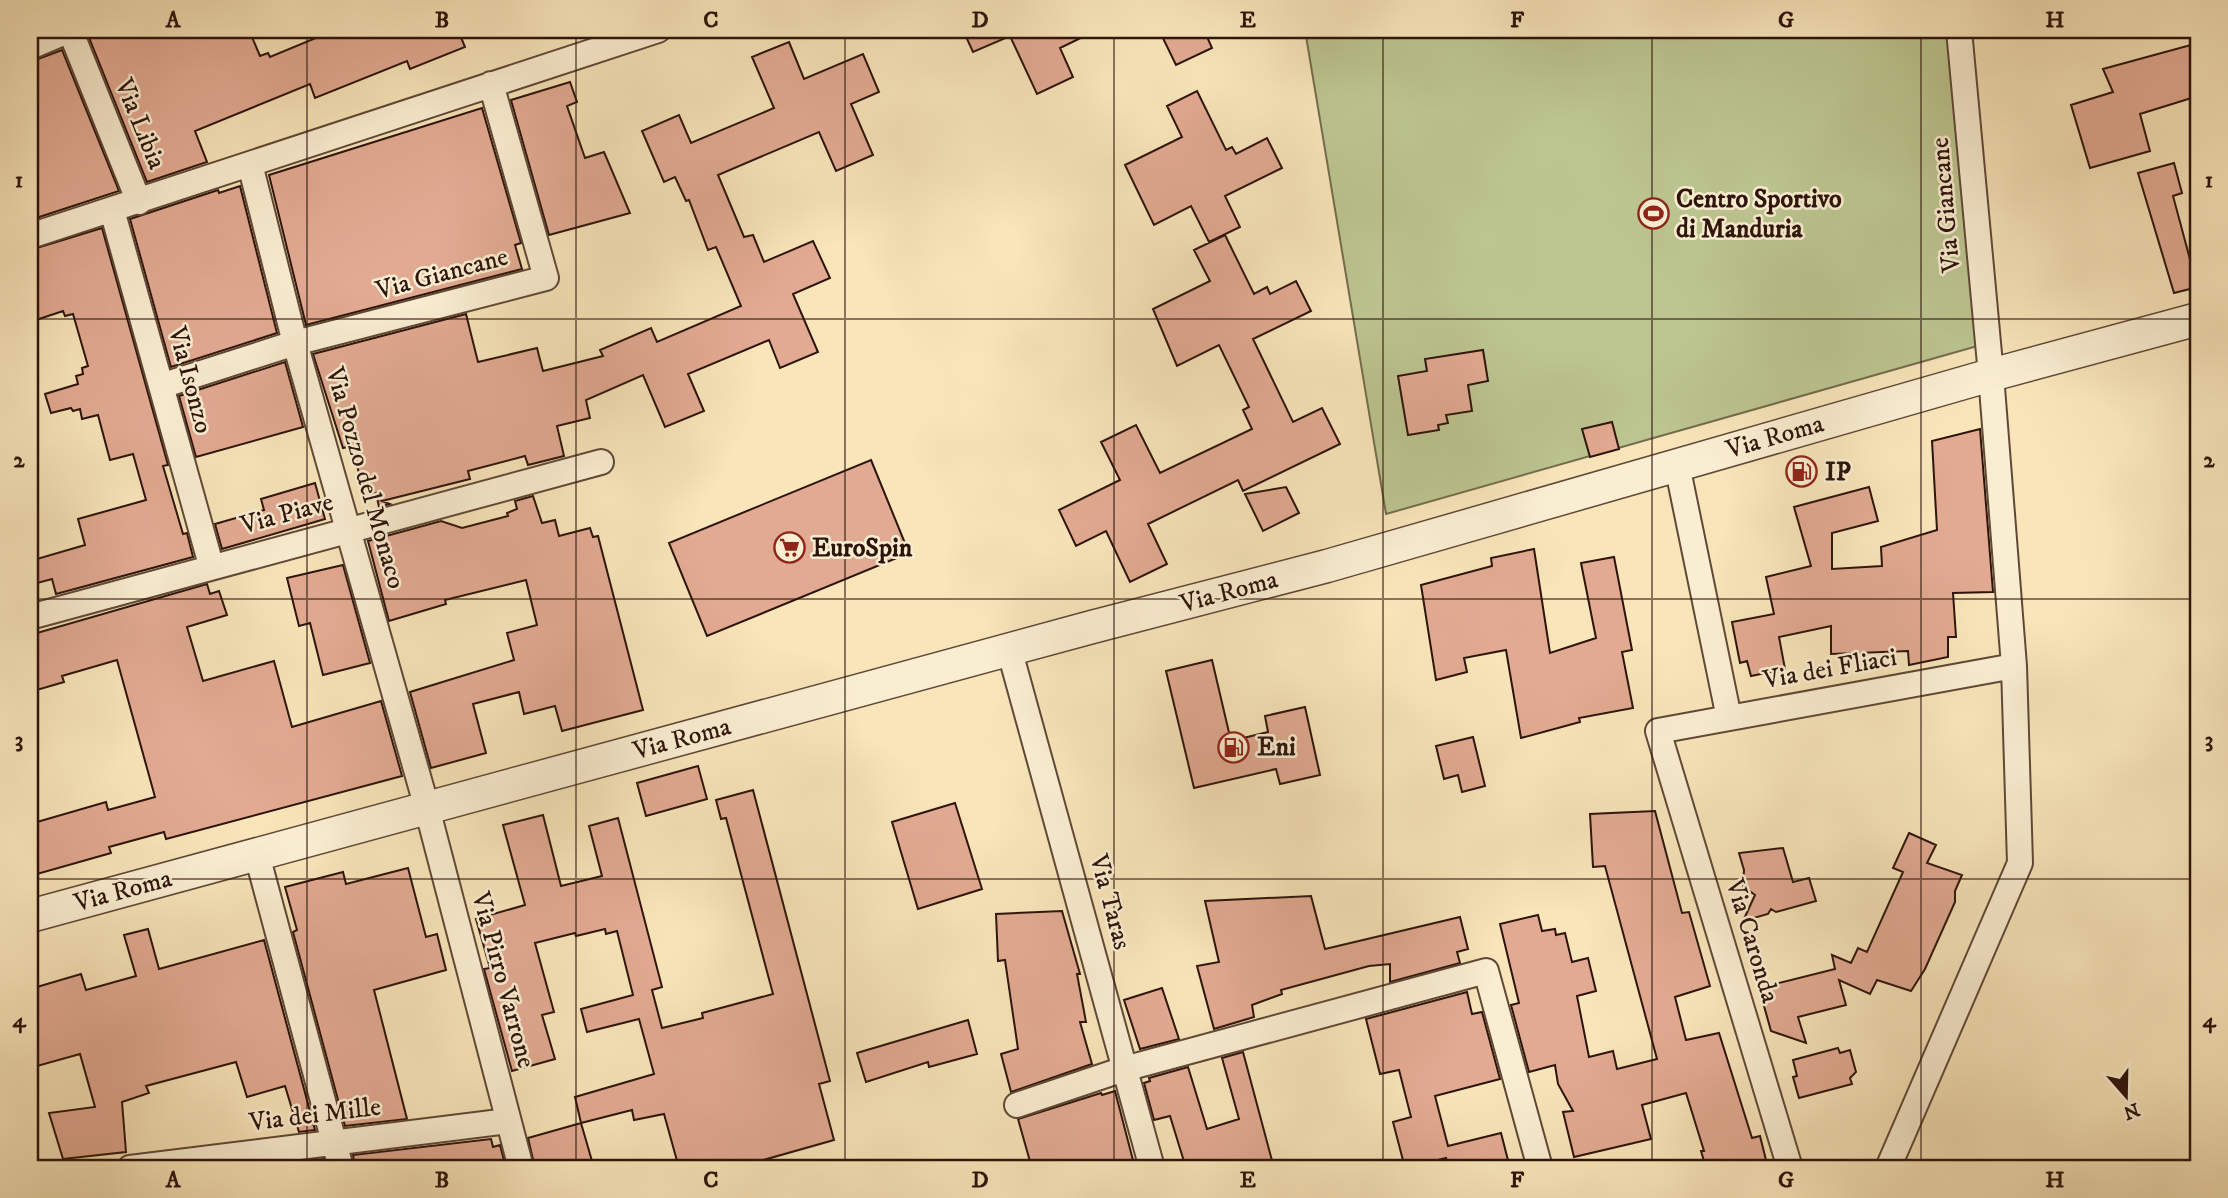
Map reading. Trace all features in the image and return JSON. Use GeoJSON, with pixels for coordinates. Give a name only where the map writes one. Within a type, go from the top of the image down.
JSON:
{"type":"FeatureCollection","features":[{"type":"Feature","properties":{"kind":"street"},"geometry":{"type":"LineString","coordinates":[[30,47],[70,30]]}},
{"type":"Feature","properties":{"kind":"street","name":"Via Libia"},"geometry":{"type":"LineString","coordinates":[[70,30],[139,202]]}},
{"type":"Feature","properties":{"kind":"street"},"geometry":{"type":"LineString","coordinates":[[30,236],[658,30]]}},
{"type":"Feature","properties":{"kind":"street","name":"Via Giancane"},"geometry":{"type":"LineString","coordinates":[[1888,1168],[2020,863],[2014,666],[1992,375],[1959,30]]}},
{"type":"Feature","properties":{"kind":"street","name":"Via Giancane"},"geometry":{"type":"LineString","coordinates":[[161,386],[295,343],[546,278],[491,84]]}},
{"type":"Feature","properties":{"kind":"street","name":"Via Pozzo del Monaco"},"geometry":{"type":"LineString","coordinates":[[250,164],[295,343],[350,528],[427,807]]}},
{"type":"Feature","properties":{"kind":"street","name":"Via Isonzo"},"geometry":{"type":"LineString","coordinates":[[112,210],[211,565]]}},
{"type":"Feature","properties":{"kind":"street","name":"Via Roma"},"geometry":{"type":"LineString","coordinates":[[30,916],[1010,652],[1092,627],[1327,566],[1992,375],[2198,319]]}},
{"type":"Feature","properties":{"kind":"street","name":"Via Piave"},"geometry":{"type":"LineString","coordinates":[[30,617],[211,565],[601,462]]}},
{"type":"Feature","properties":{"kind":"street"},"geometry":{"type":"LineString","coordinates":[[1677,465],[1729,718]]}},
{"type":"Feature","properties":{"kind":"street","name":"Via Taras"},"geometry":{"type":"LineString","coordinates":[[1010,652],[1152,1168]]}},
{"type":"Feature","properties":{"kind":"street","name":"Via dei Fliaci"},"geometry":{"type":"LineString","coordinates":[[1658,731],[2014,666]]}},
{"type":"Feature","properties":{"kind":"street","name":"Via Caronda"},"geometry":{"type":"LineString","coordinates":[[1658,731],[1790,1168]]}},
{"type":"Feature","properties":{"kind":"street","name":"Via Pirro Varrone"},"geometry":{"type":"LineString","coordinates":[[427,807],[521,1168]]}},
{"type":"Feature","properties":{"kind":"street"},"geometry":{"type":"LineString","coordinates":[[257,855],[341,1168]]}},
{"type":"Feature","properties":{"kind":"street"},"geometry":{"type":"LineString","coordinates":[[1017,1105],[1124,1069],[1486,971],[1540,1168]]}},
{"type":"Feature","properties":{"kind":"street","name":"Via dei Mille"},"geometry":{"type":"LineString","coordinates":[[130,1168],[173,1166],[508,1121]]}},
{"type":"Feature","properties":{"kind":"green space","name":"Centro Sportivo di Manduria"},"geometry":{"type":"Polygon","coordinates":[[[1305,30],[1952,30],[1981,345],[1386,514],[1305,30]]]}},
{"type":"Feature","properties":{"kind":"building"},"geometry":{"type":"Polygon","coordinates":[[[86,30],[249,30],[260,56],[268,53],[270,57],[335,30],[458,30],[465,47],[410,69],[407,61],[315,98],[310,84],[195,131],[207,162],[147,182],[86,30]]]}},
{"type":"Feature","properties":{"kind":"building"},"geometry":{"type":"Polygon","coordinates":[[[963,30],[1097,30],[1060,48],[1073,77],[1037,94],[1010,36],[973,52],[963,30]]]}},
{"type":"Feature","properties":{"kind":"building"},"geometry":{"type":"Polygon","coordinates":[[[1159,30],[1204,30],[1212,48],[1176,65],[1159,30]]]}},
{"type":"Feature","properties":{"kind":"building"},"geometry":{"type":"Polygon","coordinates":[[[789,42],[804,79],[863,54],[879,92],[851,104],[873,155],[836,171],[819,132],[718,175],[744,237],[753,235],[764,262],[813,241],[830,278],[793,294],[818,352],[780,368],[769,340],[688,374],[704,411],[665,427],[643,375],[586,400],[590,418],[557,426],[564,456],[528,465],[525,456],[468,471],[470,479],[382,501],[390,504],[379,507],[376,493],[369,495],[363,472],[359,473],[352,446],[343,448],[313,354],[466,314],[478,362],[537,348],[543,371],[603,356],[600,350],[651,328],[657,342],[741,306],[716,247],[708,250],[689,200],[686,201],[675,177],[664,182],[642,131],[679,115],[691,143],[774,108],[752,57],[789,42]]]}},
{"type":"Feature","properties":{"kind":"building"},"geometry":{"type":"Polygon","coordinates":[[[2198,43],[2198,96],[2140,114],[2150,151],[2090,168],[2071,105],[2113,92],[2103,69],[2198,43]]]}},
{"type":"Feature","properties":{"kind":"building"},"geometry":{"type":"Polygon","coordinates":[[[62,50],[119,191],[30,220],[30,62],[62,50]]]}},
{"type":"Feature","properties":{"kind":"building"},"geometry":{"type":"Polygon","coordinates":[[[570,82],[577,102],[567,106],[585,158],[604,152],[630,213],[549,235],[511,100],[570,82]]]}},
{"type":"Feature","properties":{"kind":"building"},"geometry":{"type":"Polygon","coordinates":[[[1197,91],[1226,150],[1232,147],[1236,154],[1267,138],[1282,168],[1225,196],[1240,227],[1209,242],[1191,206],[1154,225],[1125,165],[1182,137],[1167,106],[1197,91]]]}},
{"type":"Feature","properties":{"kind":"building"},"geometry":{"type":"Polygon","coordinates":[[[482,108],[521,243],[515,245],[522,269],[306,325],[269,175],[482,108]]]}},
{"type":"Feature","properties":{"kind":"building"},"geometry":{"type":"Polygon","coordinates":[[[2174,163],[2182,193],[2173,196],[2191,263],[2198,265],[2198,287],[2174,293],[2138,173],[2174,163]]]}},
{"type":"Feature","properties":{"kind":"building"},"geometry":{"type":"Polygon","coordinates":[[[240,186],[277,333],[171,367],[130,219],[218,190],[219,193],[240,186]]]}},
{"type":"Feature","properties":{"kind":"building"},"geometry":{"type":"Polygon","coordinates":[[[102,228],[168,465],[163,466],[183,534],[187,533],[193,557],[56,594],[52,579],[30,585],[30,561],[85,545],[78,519],[146,500],[133,454],[110,460],[98,415],[82,419],[80,409],[73,411],[71,408],[51,413],[45,394],[78,384],[76,376],[83,374],[82,368],[88,366],[73,314],[65,316],[63,311],[30,322],[30,250],[102,228]]]}},
{"type":"Feature","properties":{"kind":"building"},"geometry":{"type":"Polygon","coordinates":[[[1225,235],[1254,294],[1267,287],[1270,294],[1296,281],[1311,311],[1253,339],[1293,422],[1322,408],[1340,444],[1243,491],[1238,480],[1148,524],[1167,564],[1130,582],[1106,531],[1076,546],[1059,510],[1120,480],[1101,442],[1136,425],[1160,473],[1252,429],[1243,410],[1249,407],[1219,345],[1177,366],[1153,309],[1210,281],[1194,250],[1225,235]]]}},
{"type":"Feature","properties":{"kind":"building"},"geometry":{"type":"Polygon","coordinates":[[[1483,350],[1488,381],[1468,385],[1472,411],[1446,415],[1448,423],[1438,425],[1439,430],[1408,435],[1398,376],[1427,371],[1425,359],[1483,350]]]}},
{"type":"Feature","properties":{"kind":"building"},"geometry":{"type":"Polygon","coordinates":[[[285,362],[303,427],[196,457],[179,396],[285,362]]]}},
{"type":"Feature","properties":{"kind":"building"},"geometry":{"type":"Polygon","coordinates":[[[1612,422],[1619,449],[1590,457],[1582,429],[1612,422]]]}},
{"type":"Feature","properties":{"kind":"building"},"geometry":{"type":"Polygon","coordinates":[[[1980,429],[1993,592],[1953,593],[1956,637],[1948,637],[1948,657],[1909,665],[1908,651],[1831,654],[1831,626],[1779,637],[1785,669],[1751,676],[1747,661],[1740,663],[1732,622],[1774,614],[1766,577],[1811,566],[1794,507],[1869,487],[1878,521],[1832,533],[1832,569],[1882,566],[1881,547],[1937,530],[1932,441],[1980,429]]]}},
{"type":"Feature","properties":{"kind":"building","name":"EuroSpin"},"geometry":{"type":"Polygon","coordinates":[[[871,460],[909,553],[707,636],[669,543],[871,460]]]}},
{"type":"Feature","properties":{"kind":"building"},"geometry":{"type":"Polygon","coordinates":[[[315,483],[325,519],[222,549],[215,524],[264,510],[261,499],[315,483]]]}},
{"type":"Feature","properties":{"kind":"building"},"geometry":{"type":"Polygon","coordinates":[[[1286,487],[1299,513],[1263,531],[1245,494],[1286,487]]]}},
{"type":"Feature","properties":{"kind":"building"},"geometry":{"type":"Polygon","coordinates":[[[533,496],[542,523],[555,520],[559,536],[590,528],[593,537],[598,536],[643,710],[562,731],[555,706],[524,714],[519,692],[473,704],[486,753],[431,768],[410,692],[514,660],[507,633],[537,625],[526,580],[445,600],[446,604],[389,621],[368,541],[441,521],[462,528],[508,516],[507,513],[517,509],[515,501],[533,496]]]}},
{"type":"Feature","properties":{"kind":"building"},"geometry":{"type":"Polygon","coordinates":[[[1534,549],[1550,653],[1596,638],[1581,563],[1614,557],[1632,650],[1622,652],[1633,708],[1579,718],[1580,722],[1521,738],[1506,650],[1464,658],[1467,672],[1436,680],[1421,585],[1492,566],[1491,558],[1534,549]]]}},
{"type":"Feature","properties":{"kind":"building"},"geometry":{"type":"Polygon","coordinates":[[[343,565],[370,663],[323,675],[310,623],[299,626],[287,578],[343,565]]]}},
{"type":"Feature","properties":{"kind":"building"},"geometry":{"type":"Polygon","coordinates":[[[207,584],[210,594],[219,591],[227,615],[187,627],[203,681],[274,661],[292,727],[381,701],[402,776],[166,839],[164,832],[109,847],[111,853],[30,876],[30,824],[106,802],[108,810],[155,797],[117,660],[62,676],[64,682],[30,692],[30,635],[207,584]]]}},
{"type":"Feature","properties":{"kind":"building"},"geometry":{"type":"Polygon","coordinates":[[[1212,660],[1231,741],[1268,732],[1265,716],[1305,707],[1320,775],[1280,784],[1276,769],[1194,788],[1166,671],[1212,660]]]}},
{"type":"Feature","properties":{"kind":"building"},"geometry":{"type":"Polygon","coordinates":[[[1473,737],[1485,786],[1462,792],[1458,775],[1444,779],[1436,746],[1473,737]]]}},
{"type":"Feature","properties":{"kind":"building"},"geometry":{"type":"Polygon","coordinates":[[[698,766],[707,799],[646,816],[637,783],[698,766]]]}},
{"type":"Feature","properties":{"kind":"building"},"geometry":{"type":"Polygon","coordinates":[[[753,790],[830,1081],[819,1084],[834,1140],[735,1168],[679,1168],[664,1114],[634,1120],[632,1110],[581,1123],[575,1097],[654,1074],[639,1019],[587,1032],[581,1009],[633,995],[617,931],[606,934],[605,929],[576,936],[575,933],[535,943],[554,1012],[542,1015],[555,1059],[512,1071],[484,969],[490,968],[476,919],[525,905],[503,825],[543,815],[561,886],[602,876],[589,826],[618,818],[662,987],[652,990],[662,1028],[703,1018],[702,1013],[773,994],[726,818],[721,819],[716,800],[753,790]]]}},
{"type":"Feature","properties":{"kind":"building"},"geometry":{"type":"Polygon","coordinates":[[[955,803],[982,889],[918,909],[892,822],[955,803]]]}},
{"type":"Feature","properties":{"kind":"building"},"geometry":{"type":"Polygon","coordinates":[[[1655,811],[1682,913],[1689,912],[1710,986],[1675,997],[1686,1040],[1719,1033],[1752,1138],[1760,1136],[1768,1168],[1706,1168],[1701,1151],[1704,1151],[1686,1093],[1642,1105],[1651,1139],[1574,1157],[1563,1112],[1573,1111],[1558,1084],[1555,1065],[1529,1072],[1511,1005],[1519,1003],[1500,924],[1538,915],[1542,931],[1555,929],[1556,935],[1565,933],[1572,962],[1588,958],[1596,991],[1577,996],[1589,1057],[1613,1051],[1617,1069],[1657,1059],[1605,866],[1593,867],[1590,814],[1655,811]]]}},
{"type":"Feature","properties":{"kind":"building"},"geometry":{"type":"Polygon","coordinates":[[[1909,833],[1936,845],[1927,863],[1962,875],[1955,891],[1955,902],[1925,969],[1911,991],[1877,980],[1870,994],[1839,980],[1846,1005],[1798,1017],[1806,1043],[1771,1031],[1759,988],[1835,969],[1832,955],[1851,963],[1858,948],[1867,952],[1903,872],[1893,868],[1909,833]]]}},
{"type":"Feature","properties":{"kind":"building"},"geometry":{"type":"Polygon","coordinates":[[[1783,848],[1793,882],[1809,878],[1816,901],[1776,912],[1771,909],[1768,914],[1743,921],[1755,895],[1743,886],[1744,870],[1739,853],[1783,848]]]}},
{"type":"Feature","properties":{"kind":"building"},"geometry":{"type":"Polygon","coordinates":[[[408,868],[426,937],[437,934],[446,970],[374,990],[407,1119],[345,1126],[293,932],[297,930],[285,887],[343,872],[346,884],[408,868]]]}},
{"type":"Feature","properties":{"kind":"building"},"geometry":{"type":"Polygon","coordinates":[[[1311,896],[1325,949],[1460,917],[1468,949],[1457,952],[1460,963],[1390,982],[1390,964],[1369,966],[1281,990],[1282,994],[1252,1005],[1254,1017],[1214,1029],[1197,966],[1219,962],[1205,901],[1311,896]]]}},
{"type":"Feature","properties":{"kind":"building"},"geometry":{"type":"Polygon","coordinates":[[[1062,911],[1080,974],[1077,974],[1086,1022],[1080,1022],[1092,1064],[1011,1092],[1001,1054],[1018,1049],[1005,960],[998,961],[996,914],[1062,911]]]}},
{"type":"Feature","properties":{"kind":"building"},"geometry":{"type":"Polygon","coordinates":[[[148,929],[159,969],[264,940],[315,1130],[299,1132],[285,1086],[247,1097],[236,1062],[146,1086],[149,1093],[122,1102],[126,1152],[63,1159],[49,1113],[95,1107],[80,1054],[30,1068],[30,989],[81,974],[86,990],[136,976],[124,935],[148,929]]]}},
{"type":"Feature","properties":{"kind":"building"},"geometry":{"type":"Polygon","coordinates":[[[1162,988],[1179,1039],[1140,1049],[1124,1000],[1162,988]]]}},
{"type":"Feature","properties":{"kind":"building"},"geometry":{"type":"Polygon","coordinates":[[[1467,992],[1472,1014],[1482,1012],[1500,1079],[1435,1096],[1448,1146],[1501,1133],[1510,1168],[1449,1168],[1446,1158],[1405,1168],[1393,1122],[1411,1117],[1399,1070],[1380,1074],[1366,1019],[1467,992]]]}},
{"type":"Feature","properties":{"kind":"building"},"geometry":{"type":"Polygon","coordinates":[[[968,1020],[977,1054],[929,1067],[928,1062],[866,1082],[857,1053],[968,1020]]]}},
{"type":"Feature","properties":{"kind":"building"},"geometry":{"type":"Polygon","coordinates":[[[1838,1048],[1840,1053],[1850,1050],[1856,1072],[1850,1078],[1852,1084],[1799,1098],[1793,1077],[1797,1076],[1793,1060],[1838,1048]]]}},
{"type":"Feature","properties":{"kind":"building"},"geometry":{"type":"Polygon","coordinates":[[[1243,1052],[1274,1168],[1186,1168],[1170,1116],[1154,1120],[1144,1083],[1150,1081],[1149,1078],[1188,1067],[1207,1129],[1239,1119],[1222,1058],[1243,1052]]]}},
{"type":"Feature","properties":{"kind":"building"},"geometry":{"type":"Polygon","coordinates":[[[1115,1091],[1135,1168],[1050,1168],[1048,1160],[1031,1165],[1018,1119],[1115,1091]]]}},
{"type":"Feature","properties":{"kind":"building"},"geometry":{"type":"Polygon","coordinates":[[[581,1123],[594,1168],[535,1168],[528,1138],[581,1123]]]}},
{"type":"Feature","properties":{"kind":"building"},"geometry":{"type":"Polygon","coordinates":[[[491,1139],[493,1147],[500,1145],[506,1168],[355,1168],[353,1155],[491,1139]]]}},
{"type":"Feature","properties":{"kind":"building"},"geometry":{"type":"Polygon","coordinates":[[[323,1159],[326,1168],[311,1168],[308,1161],[323,1159]]]}},
{"type":"Feature","properties":{"kind":"place","name":"Centro Sportivo di Manduria"},"geometry":{"type":"Point","coordinates":[1653,214]}},
{"type":"Feature","properties":{"kind":"place","name":"IP"},"geometry":{"type":"Point","coordinates":[1802,472]}},
{"type":"Feature","properties":{"kind":"place","name":"EuroSpin"},"geometry":{"type":"Point","coordinates":[789,548]}},
{"type":"Feature","properties":{"kind":"place","name":"Eni"},"geometry":{"type":"Point","coordinates":[1234,747]}}]}
